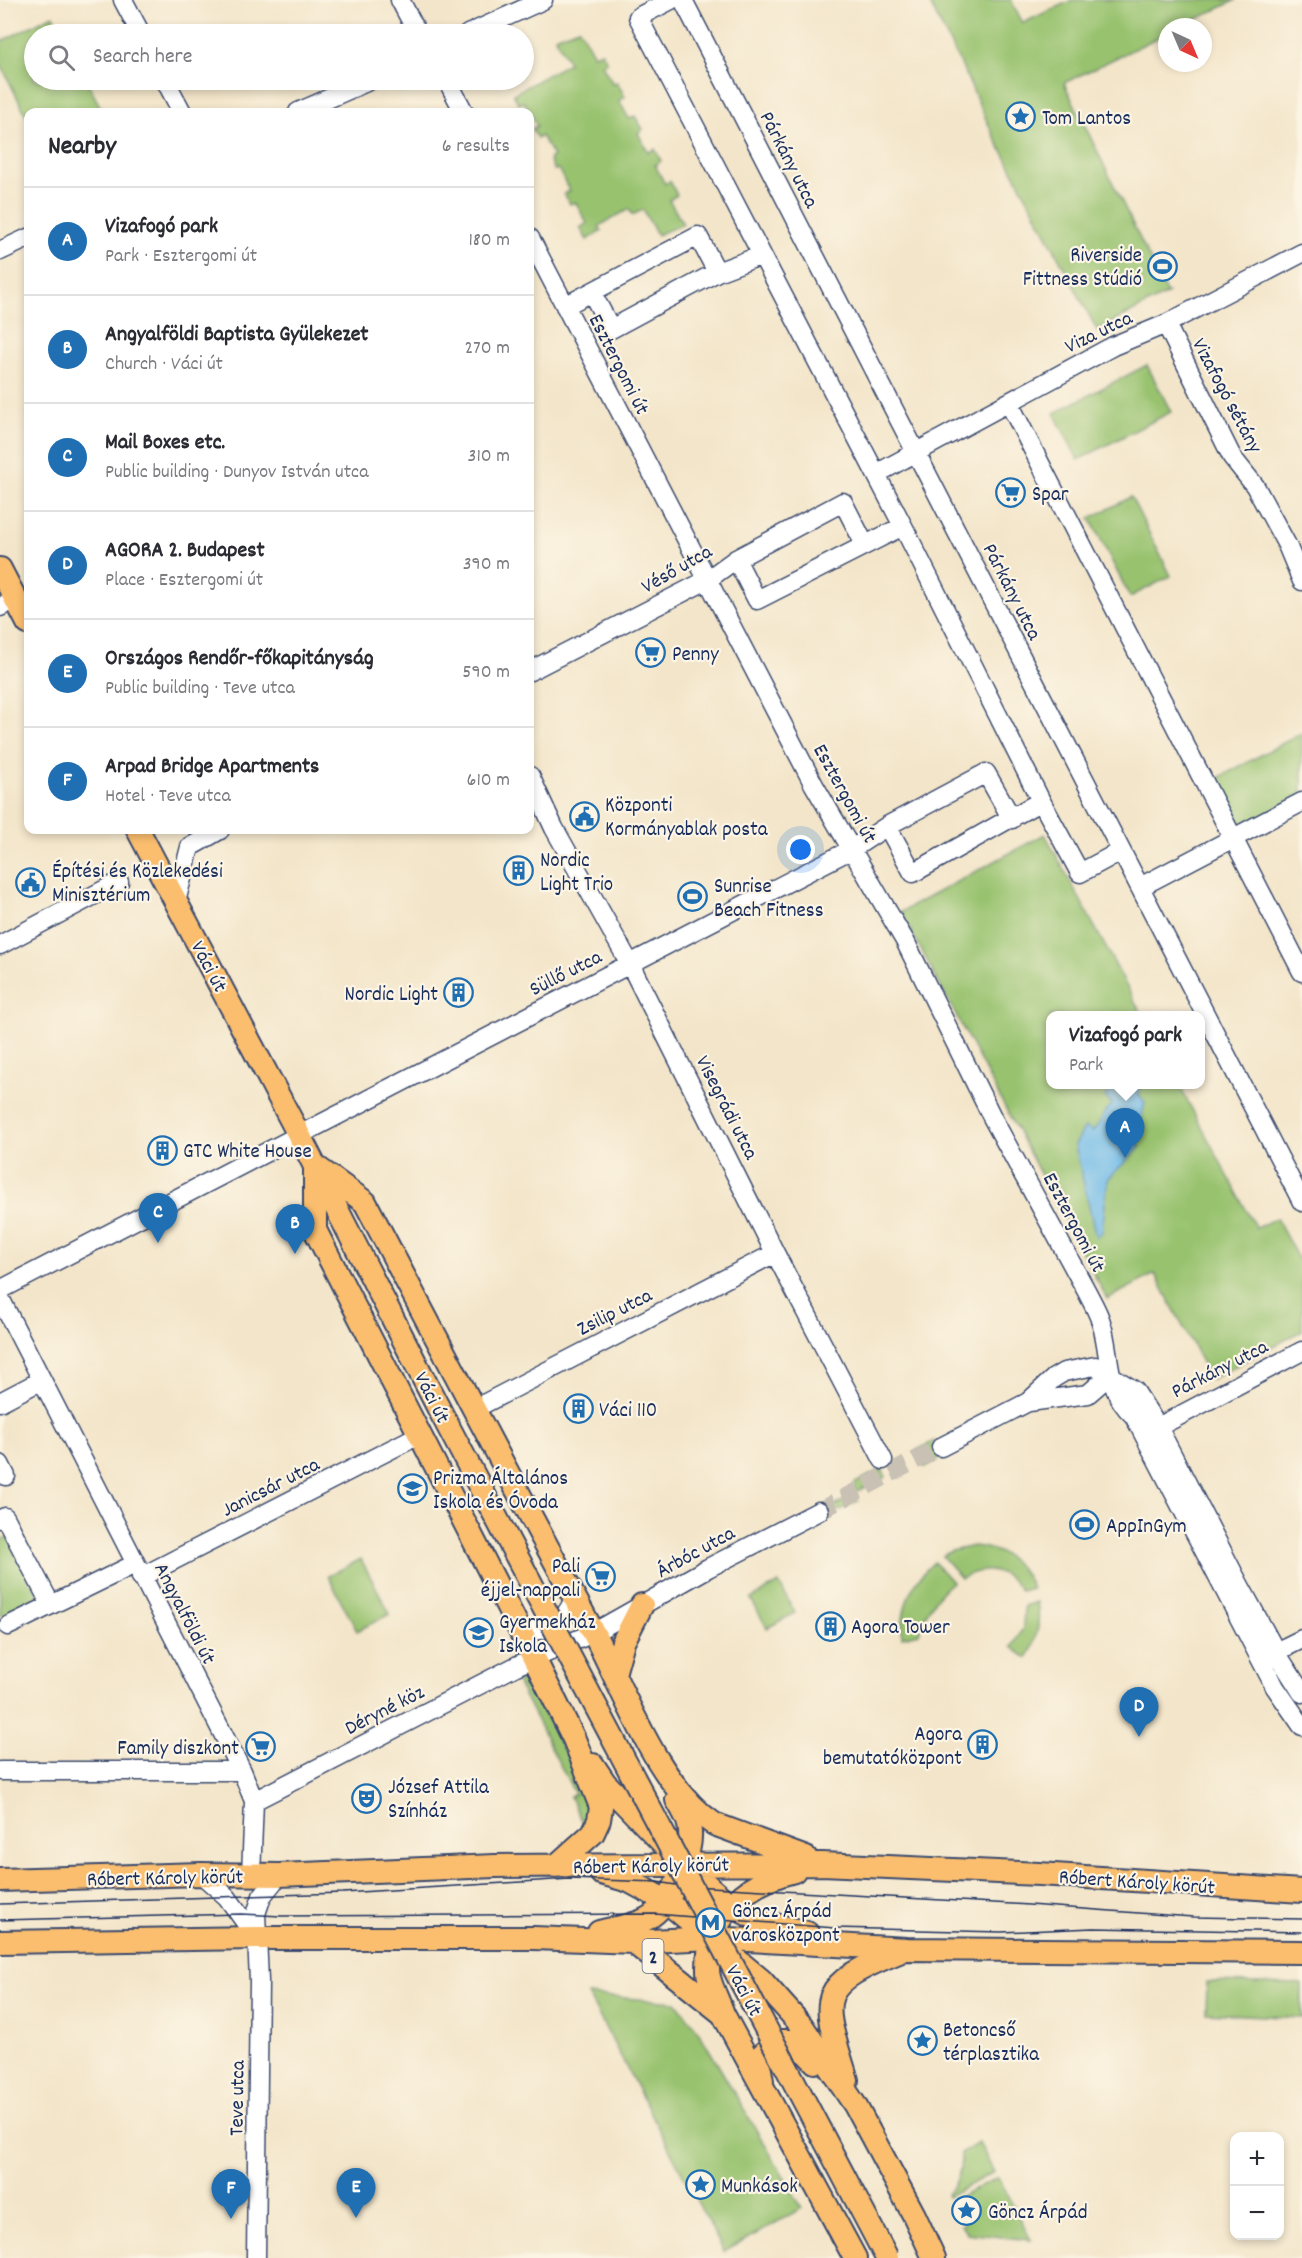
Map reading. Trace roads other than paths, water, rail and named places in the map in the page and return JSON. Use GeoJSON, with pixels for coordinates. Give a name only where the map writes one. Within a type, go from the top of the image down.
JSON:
{"type":"FeatureCollection","features":[{"type":"Feature","properties":{"kind":"main road"},"geometry":{"type":"LineString","coordinates":[[0,569],[8,603],[24,618]]}},
{"type":"Feature","properties":{"kind":"main road","name":"Váci út"},"geometry":{"type":"LineString","coordinates":[[140,834],[299,1135],[439,1409],[886,2258]]}},
{"type":"Feature","properties":{"kind":"main road","name":"Váci út"},"geometry":{"type":"LineString","coordinates":[[315,1166],[365,1202],[662,1768],[688,1802],[714,1824],[822,1864]]}},
{"type":"Feature","properties":{"kind":"main road","name":"Váci út"},"geometry":{"type":"LineString","coordinates":[[315,1166],[315,1230],[574,1739]]}},
{"type":"Feature","properties":{"kind":"main road"},"geometry":{"type":"LineString","coordinates":[[614,1674],[623,1642],[642,1605]]}},
{"type":"Feature","properties":{"kind":"main road"},"geometry":{"type":"LineString","coordinates":[[574,1739],[605,1783],[684,1864],[731,1906],[764,1922],[794,1931],[907,1948]]}},
{"type":"Feature","properties":{"kind":"main road"},"geometry":{"type":"LineString","coordinates":[[556,1866],[585,1843],[593,1833],[599,1820],[601,1807],[574,1739]]}},
{"type":"Feature","properties":{"kind":"main road"},"geometry":{"type":"LineString","coordinates":[[0,1942],[257,1938],[567,1939],[629,1926],[655,1914],[666,1901],[676,1885],[690,1841],[689,1824],[662,1768]]}},
{"type":"Feature","properties":{"kind":"main road"},"geometry":{"type":"LineString","coordinates":[[822,1864],[772,1877],[749,1889],[731,1906],[712,1938],[708,1972],[723,2014],[855,2258]]}},
{"type":"Feature","properties":{"kind":"main road","name":"Róbert Károly körút"},"geometry":{"type":"LineString","coordinates":[[0,1880],[201,1874],[251,1876],[495,1866],[822,1864],[1039,1874],[1302,1891]]}},
{"type":"Feature","properties":{"kind":"main road"},"geometry":{"type":"LineString","coordinates":[[556,1866],[586,1869],[629,1881],[666,1901],[761,1980],[802,2026],[855,2104],[914,2215],[934,2258]]}},
{"type":"Feature","properties":{"kind":"main road"},"geometry":{"type":"LineString","coordinates":[[633,1942],[712,1938],[907,1948],[1302,1952]]}},
{"type":"Feature","properties":{"kind":"main road","name":"2"},"geometry":{"type":"LineString","coordinates":[[567,1939],[633,1942],[723,2014]]}},
{"type":"Feature","properties":{"kind":"main road"},"geometry":{"type":"LineString","coordinates":[[855,2104],[830,2024],[828,2005],[835,1989],[845,1978],[861,1967],[907,1948]]}},
{"type":"Feature","properties":{"kind":"main road"},"geometry":{"type":"LineString","coordinates":[[763,2086],[758,2059],[762,2053],[776,2041],[795,2041],[855,2104]]}},
{"type":"Feature","properties":{"kind":"street"},"geometry":{"type":"LineString","coordinates":[[123,0],[136,24]]}},
{"type":"Feature","properties":{"kind":"street"},"geometry":{"type":"LineString","coordinates":[[400,0],[413,24]]}},
{"type":"Feature","properties":{"kind":"street"},"geometry":{"type":"LineString","coordinates":[[490,24],[543,0]]}},
{"type":"Feature","properties":{"kind":"street"},"geometry":{"type":"LineString","coordinates":[[671,0],[638,17],[903,526],[1041,801],[1080,873],[1121,851]]}},
{"type":"Feature","properties":{"kind":"street","name":"Párkány utca"},"geometry":{"type":"LineString","coordinates":[[683,0],[1121,851],[1295,1173],[1302,1202]]}},
{"type":"Feature","properties":{"kind":"street"},"geometry":{"type":"LineString","coordinates":[[170,90],[180,108]]}},
{"type":"Feature","properties":{"kind":"street"},"geometry":{"type":"LineString","coordinates":[[307,108],[348,90]]}},
{"type":"Feature","properties":{"kind":"street"},"geometry":{"type":"LineString","coordinates":[[452,90],[462,108]]}},
{"type":"Feature","properties":{"kind":"street"},"geometry":{"type":"LineString","coordinates":[[565,306],[698,236],[717,272]]}},
{"type":"Feature","properties":{"kind":"street"},"geometry":{"type":"LineString","coordinates":[[0,251],[24,240]]}},
{"type":"Feature","properties":{"kind":"street","name":"Esztergomi út"},"geometry":{"type":"LineString","coordinates":[[534,246],[814,784],[905,941],[993,1119],[1101,1320],[1107,1345],[1110,1375],[1121,1404],[1134,1416],[1275,1688],[1302,1726]]}},
{"type":"Feature","properties":{"kind":"street","name":"Viza utca"},"geometry":{"type":"LineString","coordinates":[[916,453],[1113,346],[1166,324],[1302,253]]}},
{"type":"Feature","properties":{"kind":"street"},"geometry":{"type":"LineString","coordinates":[[592,293],[611,329],[717,272],[762,255]]}},
{"type":"Feature","properties":{"kind":"street","name":"Vizafogó sétány"},"geometry":{"type":"LineString","coordinates":[[1166,324],[1232,457],[1255,486],[1287,545],[1302,581]]}},
{"type":"Feature","properties":{"kind":"street"},"geometry":{"type":"LineString","coordinates":[[1009,403],[1302,972]]}},
{"type":"Feature","properties":{"kind":"street"},"geometry":{"type":"LineString","coordinates":[[876,474],[916,453]]}},
{"type":"Feature","properties":{"kind":"street","name":"Véső utca"},"geometry":{"type":"LineString","coordinates":[[534,669],[707,580],[736,559],[843,502],[865,545]]}},
{"type":"Feature","properties":{"kind":"street"},"geometry":{"type":"LineString","coordinates":[[736,559],[757,600],[903,526]]}},
{"type":"Feature","properties":{"kind":"street","name":"Süllő utca"},"geometry":{"type":"LineString","coordinates":[[0,1290],[852,849],[887,826],[986,773],[1012,819]]}},
{"type":"Feature","properties":{"kind":"street","name":"Visegrádi utca"},"geometry":{"type":"LineString","coordinates":[[534,785],[554,828],[630,964],[883,1460]]}},
{"type":"Feature","properties":{"kind":"street"},"geometry":{"type":"LineString","coordinates":[[887,826],[913,873],[1041,801]]}},
{"type":"Feature","properties":{"kind":"street"},"geometry":{"type":"LineString","coordinates":[[1140,887],[1302,802]]}},
{"type":"Feature","properties":{"kind":"street"},"geometry":{"type":"LineString","coordinates":[[176,902],[190,847],[213,834]]}},
{"type":"Feature","properties":{"kind":"street"},"geometry":{"type":"LineString","coordinates":[[0,945],[119,882]]}},
{"type":"Feature","properties":{"kind":"street","name":"Zsilip utca"},"geometry":{"type":"LineString","coordinates":[[474,1409],[776,1253]]}},
{"type":"Feature","properties":{"kind":"street","name":"Angyalföldi út"},"geometry":{"type":"LineString","coordinates":[[0,1299],[242,1772],[254,1801],[251,1876]]}},
{"type":"Feature","properties":{"kind":"street","name":"Párkány utca"},"geometry":{"type":"LineString","coordinates":[[1158,1427],[1302,1351]]}},
{"type":"Feature","properties":{"kind":"street"},"geometry":{"type":"LineString","coordinates":[[941,1447],[1028,1402],[1064,1372],[1095,1366],[1134,1391],[1158,1427],[1239,1584],[1276,1652],[1302,1693]]}},
{"type":"Feature","properties":{"kind":"street"},"geometry":{"type":"LineString","coordinates":[[1028,1402],[1057,1396],[1088,1394],[1110,1375]]}},
{"type":"Feature","properties":{"kind":"street"},"geometry":{"type":"LineString","coordinates":[[0,1402],[42,1380]]}},
{"type":"Feature","properties":{"kind":"street","name":"Janicsár utca"},"geometry":{"type":"LineString","coordinates":[[8,1626],[51,1605],[138,1570],[419,1435]]}},
{"type":"Feature","properties":{"kind":"street","name":"Árbóc utca"},"geometry":{"type":"LineString","coordinates":[[534,1658],[593,1633],[708,1568],[819,1511]]}},
{"type":"Feature","properties":{"kind":"street"},"geometry":{"type":"LineString","coordinates":[[0,1519],[5,1517],[51,1605]]}},
{"type":"Feature","properties":{"kind":"street"},"geometry":{"type":"LineString","coordinates":[[520,1629],[537,1632],[554,1627],[567,1615],[574,1599]]}},
{"type":"Feature","properties":{"kind":"street"},"geometry":{"type":"LineString","coordinates":[[1276,1652],[1302,1640]]}},
{"type":"Feature","properties":{"kind":"street","name":"Déryné köz"},"geometry":{"type":"LineString","coordinates":[[254,1801],[534,1658]]}},
{"type":"Feature","properties":{"kind":"street"},"geometry":{"type":"LineString","coordinates":[[0,1771],[242,1772]]}},
{"type":"Feature","properties":{"kind":"street"},"geometry":{"type":"LineString","coordinates":[[201,1874],[227,1897],[257,1938]]}},
{"type":"Feature","properties":{"kind":"street","name":"Teve utca"},"geometry":{"type":"LineString","coordinates":[[256,2258],[259,2074],[256,1914],[262,1896],[279,1875]]}},
{"type":"Feature","properties":{"kind":"water"},"geometry":{"type":"Polygon","coordinates":[[[1112,1089],[1140,1089],[1139,1095],[1145,1102],[1137,1138],[1140,1147],[1108,1179],[1102,1232],[1096,1237],[1075,1145],[1085,1127],[1093,1132],[1112,1103],[1105,1097],[1112,1089]]]}},
{"type":"Feature","properties":{"kind":"tunnel"},"geometry":{"type":"LineString","coordinates":[[819,1511],[941,1447]]}},
{"type":"Feature","properties":{"kind":"tram line"},"geometry":{"type":"LineString","coordinates":[[0,1904],[343,1893],[570,1879],[657,1882],[1193,1917],[1302,1919]]}},
{"type":"Feature","properties":{"kind":"tram line"},"geometry":{"type":"LineString","coordinates":[[0,1920],[241,1914],[281,1916],[655,1914],[835,1928],[1001,1932],[1093,1928],[1302,1932]]}},
{"type":"Feature","properties":{"kind":"place","name":"Tom Lantos"},"geometry":{"type":"Point","coordinates":[1021,117]}},
{"type":"Feature","properties":{"kind":"place","name":"Riverside Fittness Stúdió"},"geometry":{"type":"Point","coordinates":[1163,266]}},
{"type":"Feature","properties":{"kind":"place","name":"Spar"},"geometry":{"type":"Point","coordinates":[1011,493]}},
{"type":"Feature","properties":{"kind":"place","name":"Penny"},"geometry":{"type":"Point","coordinates":[651,653]}},
{"type":"Feature","properties":{"kind":"place","name":"Központi Kormányablak posta"},"geometry":{"type":"Point","coordinates":[584,816]}},
{"type":"Feature","properties":{"kind":"place","name":"Nordic Light Trio"},"geometry":{"type":"Point","coordinates":[519,871]}},
{"type":"Feature","properties":{"kind":"place","name":"Építési és Közlekedési Minisztérium"},"geometry":{"type":"Point","coordinates":[31,882]}},
{"type":"Feature","properties":{"kind":"place","name":"Sunrise Beach Fitness"},"geometry":{"type":"Point","coordinates":[693,897]}},
{"type":"Feature","properties":{"kind":"place","name":"Nordic Light"},"geometry":{"type":"Point","coordinates":[459,993]}},
{"type":"Feature","properties":{"kind":"place","name":"GTC White House"},"geometry":{"type":"Point","coordinates":[162,1150]}},
{"type":"Feature","properties":{"kind":"place","name":"Vizafogó park"},"geometry":{"type":"Point","coordinates":[1125,1158]}},
{"type":"Feature","properties":{"kind":"place","name":"Mail Boxes etc."},"geometry":{"type":"Point","coordinates":[158,1243]}},
{"type":"Feature","properties":{"kind":"place","name":"Angyalföldi Baptista Gyülekezet"},"geometry":{"type":"Point","coordinates":[295,1254]}},
{"type":"Feature","properties":{"kind":"place","name":"Váci 110"},"geometry":{"type":"Point","coordinates":[578,1409]}},
{"type":"Feature","properties":{"kind":"place","name":"Prizma Általános Iskola és Óvoda"},"geometry":{"type":"Point","coordinates":[412,1489]}},
{"type":"Feature","properties":{"kind":"place","name":"AppInGym"},"geometry":{"type":"Point","coordinates":[1085,1525]}},
{"type":"Feature","properties":{"kind":"place","name":"Pali éjjel-nappali"},"geometry":{"type":"Point","coordinates":[601,1577]}},
{"type":"Feature","properties":{"kind":"place","name":"Agora Tower"},"geometry":{"type":"Point","coordinates":[830,1626]}},
{"type":"Feature","properties":{"kind":"place","name":"Gyermekház Iskola"},"geometry":{"type":"Point","coordinates":[478,1633]}},
{"type":"Feature","properties":{"kind":"place","name":"AGORA 2. Budapest"},"geometry":{"type":"Point","coordinates":[1139,1737]}},
{"type":"Feature","properties":{"kind":"place","name":"Agora bemutatóközpont"},"geometry":{"type":"Point","coordinates":[983,1745]}},
{"type":"Feature","properties":{"kind":"place","name":"Family diszkont"},"geometry":{"type":"Point","coordinates":[260,1747]}},
{"type":"Feature","properties":{"kind":"place","name":"József Attila Színház"},"geometry":{"type":"Point","coordinates":[367,1798]}},
{"type":"Feature","properties":{"kind":"place","name":"Göncz Árpád városközpont"},"geometry":{"type":"Point","coordinates":[711,1922]}},
{"type":"Feature","properties":{"kind":"place","name":"Betoncső térplasztika"},"geometry":{"type":"Point","coordinates":[922,2041]}},
{"type":"Feature","properties":{"kind":"place","name":"Munkások"},"geometry":{"type":"Point","coordinates":[700,2185]}},
{"type":"Feature","properties":{"kind":"place","name":"Göncz Árpád"},"geometry":{"type":"Point","coordinates":[967,2211]}},
{"type":"Feature","properties":{"kind":"place","name":"Országos Rendőr-főkapitányság"},"geometry":{"type":"Point","coordinates":[356,2218]}},
{"type":"Feature","properties":{"kind":"place","name":"Arpad Bridge Apartments"},"geometry":{"type":"Point","coordinates":[231,2219]}}]}
